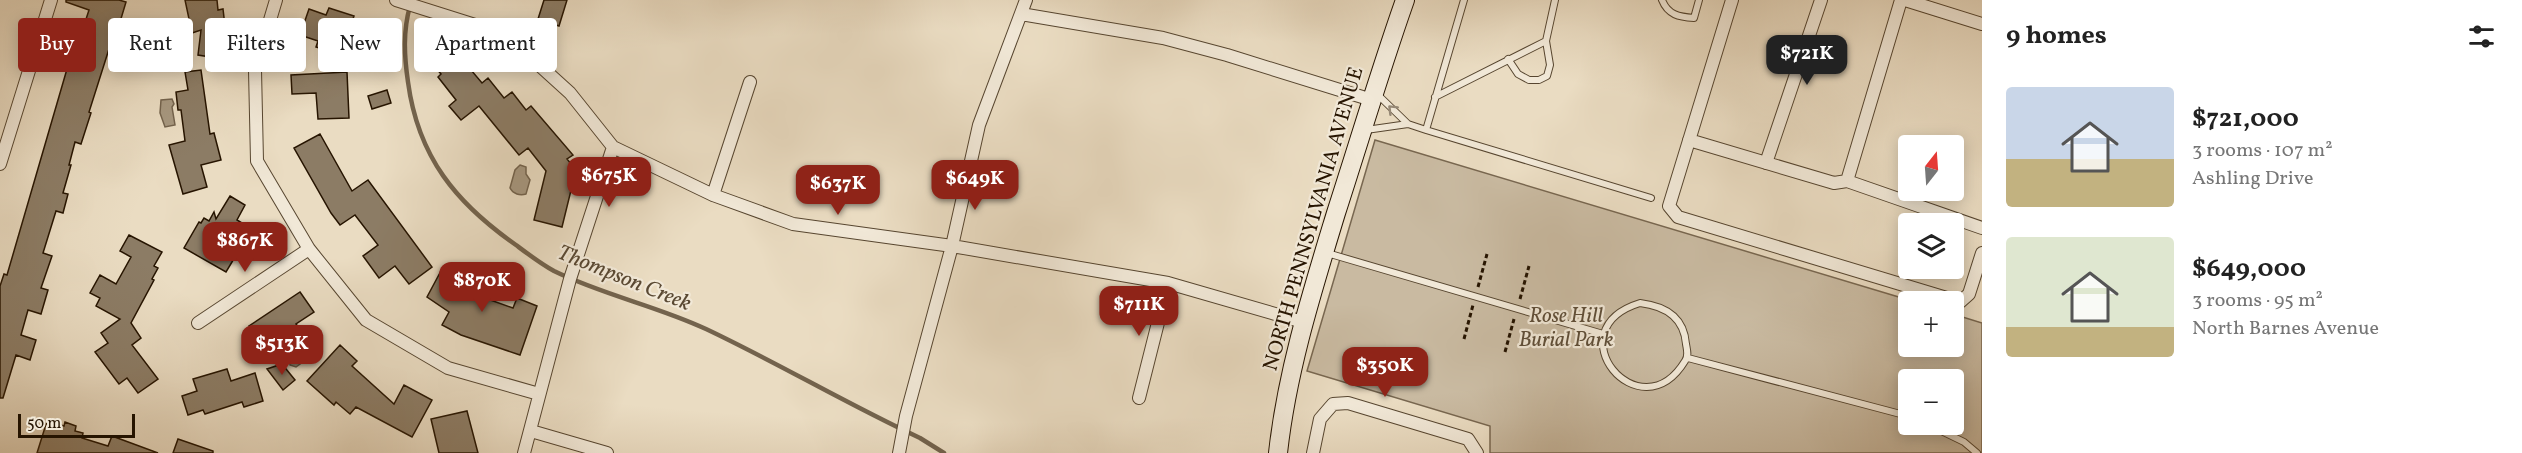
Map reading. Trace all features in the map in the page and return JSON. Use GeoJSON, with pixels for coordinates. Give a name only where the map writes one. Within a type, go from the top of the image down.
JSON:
{"type":"FeatureCollection","features":[{"type":"Feature","properties":{"kind":"main road","name":"NORTH PENNSYLVANIA AVENUE"},"geometry":{"type":"LineString","coordinates":[[1278,453],[1290,376],[1303,322],[1405,0]]}},
{"type":"Feature","properties":{"kind":"street"},"geometry":{"type":"LineString","coordinates":[[0,164],[51,0]]}},
{"type":"Feature","properties":{"kind":"street"},"geometry":{"type":"LineString","coordinates":[[276,0],[255,70],[257,161],[309,249],[366,320],[448,368],[539,394]]}},
{"type":"Feature","properties":{"kind":"street"},"geometry":{"type":"LineString","coordinates":[[396,0],[475,24],[503,37],[527,54],[570,93],[613,147],[713,195],[793,225],[952,246],[1168,283],[1303,322]]}},
{"type":"Feature","properties":{"kind":"street"},"geometry":{"type":"LineString","coordinates":[[900,450],[906,416],[952,246],[980,125],[1026,0]]}},
{"type":"Feature","properties":{"kind":"street"},"geometry":{"type":"LineString","coordinates":[[1732,0],[1669,206],[1678,217],[1960,302],[1969,294],[1982,253]]}},
{"type":"Feature","properties":{"kind":"street"},"geometry":{"type":"LineString","coordinates":[[1766,163],[1821,0]]}},
{"type":"Feature","properties":{"kind":"street"},"geometry":{"type":"LineString","coordinates":[[1847,181],[1903,0],[1982,24]]}},
{"type":"Feature","properties":{"kind":"street"},"geometry":{"type":"LineString","coordinates":[[1021,14],[1163,38],[1373,96]]}},
{"type":"Feature","properties":{"kind":"street"},"geometry":{"type":"LineString","coordinates":[[713,195],[750,82]]}},
{"type":"Feature","properties":{"kind":"street"},"geometry":{"type":"LineString","coordinates":[[1689,140],[1834,183],[1847,181],[1982,228]]}},
{"type":"Feature","properties":{"kind":"street"},"geometry":{"type":"LineString","coordinates":[[524,453],[576,260],[613,147]]}},
{"type":"Feature","properties":{"kind":"street"},"geometry":{"type":"LineString","coordinates":[[198,323],[309,249]]}},
{"type":"Feature","properties":{"kind":"street"},"geometry":{"type":"LineString","coordinates":[[1139,398],[1168,283]]}},
{"type":"Feature","properties":{"kind":"street"},"geometry":{"type":"LineString","coordinates":[[1313,453],[1320,419],[1333,404],[1348,403],[1468,439],[1477,453]]}},
{"type":"Feature","properties":{"kind":"street"},"geometry":{"type":"LineString","coordinates":[[531,431],[607,453]]}},
{"type":"Feature","properties":{"kind":"lane"},"geometry":{"type":"LineString","coordinates":[[1426,130],[1464,0]]}},
{"type":"Feature","properties":{"kind":"lane"},"geometry":{"type":"LineString","coordinates":[[1508,59],[1518,74],[1529,80],[1539,80],[1546,76],[1550,65],[1546,41],[1554,0]]}},
{"type":"Feature","properties":{"kind":"lane"},"geometry":{"type":"LineString","coordinates":[[1662,0],[1666,9],[1679,18],[1694,18],[1699,0]]}},
{"type":"Feature","properties":{"kind":"lane"},"geometry":{"type":"LineString","coordinates":[[1435,97],[1546,41]]}},
{"type":"Feature","properties":{"kind":"lane"},"geometry":{"type":"LineString","coordinates":[[1373,96],[1408,124],[1652,198]]}},
{"type":"Feature","properties":{"kind":"lane"},"geometry":{"type":"LineString","coordinates":[[1362,131],[1408,124]]}},
{"type":"Feature","properties":{"kind":"lane"},"geometry":{"type":"LineString","coordinates":[[1324,252],[1603,334]]}},
{"type":"Feature","properties":{"kind":"lane"},"geometry":{"type":"LineString","coordinates":[[1640,303],[1657,305],[1676,316],[1685,331],[1688,358],[1679,371],[1663,383],[1643,388],[1623,382],[1610,370],[1604,355],[1603,334],[1609,320],[1623,308],[1640,303]]}},
{"type":"Feature","properties":{"kind":"lane"},"geometry":{"type":"LineString","coordinates":[[1688,358],[1898,413]]}},
{"type":"Feature","properties":{"kind":"lane"},"geometry":{"type":"LineString","coordinates":[[1950,435],[1964,442],[1977,453]]}},
{"type":"Feature","properties":{"kind":"green space","name":"Rose Hill Burial Park"},"geometry":{"type":"Polygon","coordinates":[[[1375,140],[1898,297],[1898,357],[1964,357],[1964,317],[1982,323],[1982,453],[1490,453],[1490,426],[1307,371],[1375,140]]]}},
{"type":"Feature","properties":{"kind":"shaded area"},"geometry":{"type":"Polygon","coordinates":[[[172,99],[175,125],[165,127],[160,113],[161,100],[172,99]]]}},
{"type":"Feature","properties":{"kind":"shaded area"},"geometry":{"type":"Polygon","coordinates":[[[520,165],[526,167],[526,174],[530,180],[524,195],[515,193],[510,188],[515,170],[520,165]]]}},
{"type":"Feature","properties":{"kind":"shaded area"},"geometry":{"type":"Polygon","coordinates":[[[303,350],[309,354],[307,359],[296,367],[290,365],[290,358],[303,350]]]}},
{"type":"Feature","properties":{"kind":"building"},"geometry":{"type":"Polygon","coordinates":[[[66,0],[119,0],[126,2],[121,18],[108,18],[108,52],[81,144],[75,142],[63,193],[68,194],[63,213],[56,211],[43,253],[52,256],[41,288],[48,290],[41,314],[28,310],[21,335],[36,340],[30,360],[16,355],[3,398],[0,398],[0,286],[4,274],[7,275],[66,72],[96,72],[96,18],[86,18],[89,10],[66,2],[66,0]]]}},
{"type":"Feature","properties":{"kind":"building"},"geometry":{"type":"Polygon","coordinates":[[[185,0],[217,0],[218,10],[223,9],[224,18],[205,18],[205,56],[198,55],[201,30],[193,33],[193,18],[189,18],[185,0]]]}},
{"type":"Feature","properties":{"kind":"building"},"geometry":{"type":"Polygon","coordinates":[[[544,0],[567,0],[559,26],[557,18],[538,18],[544,0]]]}},
{"type":"Feature","properties":{"kind":"building"},"geometry":{"type":"Polygon","coordinates":[[[329,8],[354,16],[353,18],[318,18],[318,41],[306,37],[306,18],[309,9],[326,15],[329,8]]]}},
{"type":"Feature","properties":{"kind":"building"},"geometry":{"type":"Polygon","coordinates":[[[201,70],[210,134],[214,133],[221,160],[201,165],[207,187],[183,194],[169,145],[185,141],[176,92],[188,90],[185,72],[201,70]]]}},
{"type":"Feature","properties":{"kind":"building"},"geometry":{"type":"Polygon","coordinates":[[[347,72],[349,118],[318,119],[316,93],[292,94],[291,75],[347,72]]]}},
{"type":"Feature","properties":{"kind":"building"},"geometry":{"type":"Polygon","coordinates":[[[439,72],[473,72],[482,83],[488,78],[504,98],[512,92],[526,110],[531,106],[573,155],[567,159],[576,170],[562,227],[534,220],[546,171],[528,148],[519,155],[479,106],[461,120],[449,106],[456,100],[438,77],[441,74],[439,72]]]}},
{"type":"Feature","properties":{"kind":"building"},"geometry":{"type":"Polygon","coordinates":[[[387,90],[391,103],[372,109],[368,96],[387,90]]]}},
{"type":"Feature","properties":{"kind":"building"},"geometry":{"type":"Polygon","coordinates":[[[320,134],[352,191],[368,180],[432,267],[409,284],[395,266],[379,278],[363,256],[378,245],[355,215],[340,225],[331,213],[294,148],[320,134]]]}},
{"type":"Feature","properties":{"kind":"building"},"geometry":{"type":"Polygon","coordinates":[[[230,196],[245,205],[237,220],[242,223],[238,229],[241,230],[227,253],[235,257],[226,272],[184,248],[199,222],[201,223],[204,218],[209,221],[214,212],[216,219],[230,196]]]}},
{"type":"Feature","properties":{"kind":"building"},"geometry":{"type":"Polygon","coordinates":[[[129,235],[162,252],[154,266],[158,268],[152,279],[154,280],[131,323],[141,338],[132,345],[158,379],[138,393],[127,378],[119,384],[95,352],[108,343],[101,333],[120,319],[96,306],[100,298],[90,293],[100,275],[116,284],[131,257],[120,251],[129,235]]]}},
{"type":"Feature","properties":{"kind":"building"},"geometry":{"type":"Polygon","coordinates":[[[442,269],[462,281],[465,275],[487,287],[482,297],[513,308],[517,298],[537,306],[520,355],[461,335],[442,325],[449,312],[427,297],[442,269]]]}},
{"type":"Feature","properties":{"kind":"building"},"geometry":{"type":"Polygon","coordinates":[[[300,292],[314,312],[296,324],[302,332],[286,342],[290,348],[272,361],[249,326],[300,292]]]}},
{"type":"Feature","properties":{"kind":"building"},"geometry":{"type":"Polygon","coordinates":[[[340,345],[357,361],[352,366],[394,404],[404,385],[432,400],[412,437],[356,407],[350,414],[336,402],[334,405],[307,381],[340,345]]]}},
{"type":"Feature","properties":{"kind":"building"},"geometry":{"type":"Polygon","coordinates":[[[282,364],[295,380],[283,390],[267,369],[282,364]]]}},
{"type":"Feature","properties":{"kind":"building"},"geometry":{"type":"Polygon","coordinates":[[[227,369],[231,381],[255,373],[263,401],[244,407],[242,402],[205,414],[203,410],[188,415],[182,396],[197,391],[193,379],[227,369]]]}},
{"type":"Feature","properties":{"kind":"building"},"geometry":{"type":"Polygon","coordinates":[[[467,411],[478,453],[439,453],[431,419],[467,411]]]}},
{"type":"Feature","properties":{"kind":"building"},"geometry":{"type":"Polygon","coordinates":[[[47,421],[64,426],[65,422],[76,426],[75,431],[83,433],[82,438],[108,446],[112,436],[158,453],[37,453],[47,421]]]}},
{"type":"Feature","properties":{"kind":"building"},"geometry":{"type":"Polygon","coordinates":[[[178,439],[213,451],[213,453],[173,453],[178,439]]]}},
{"type":"Feature","properties":{"kind":"waterway","name":"Thompson Creek"},"geometry":{"type":"LineString","coordinates":[[410,6],[405,34],[406,62],[413,109],[421,133],[443,176],[458,195],[495,229],[554,271],[706,329],[920,438],[944,453]]}}]}
